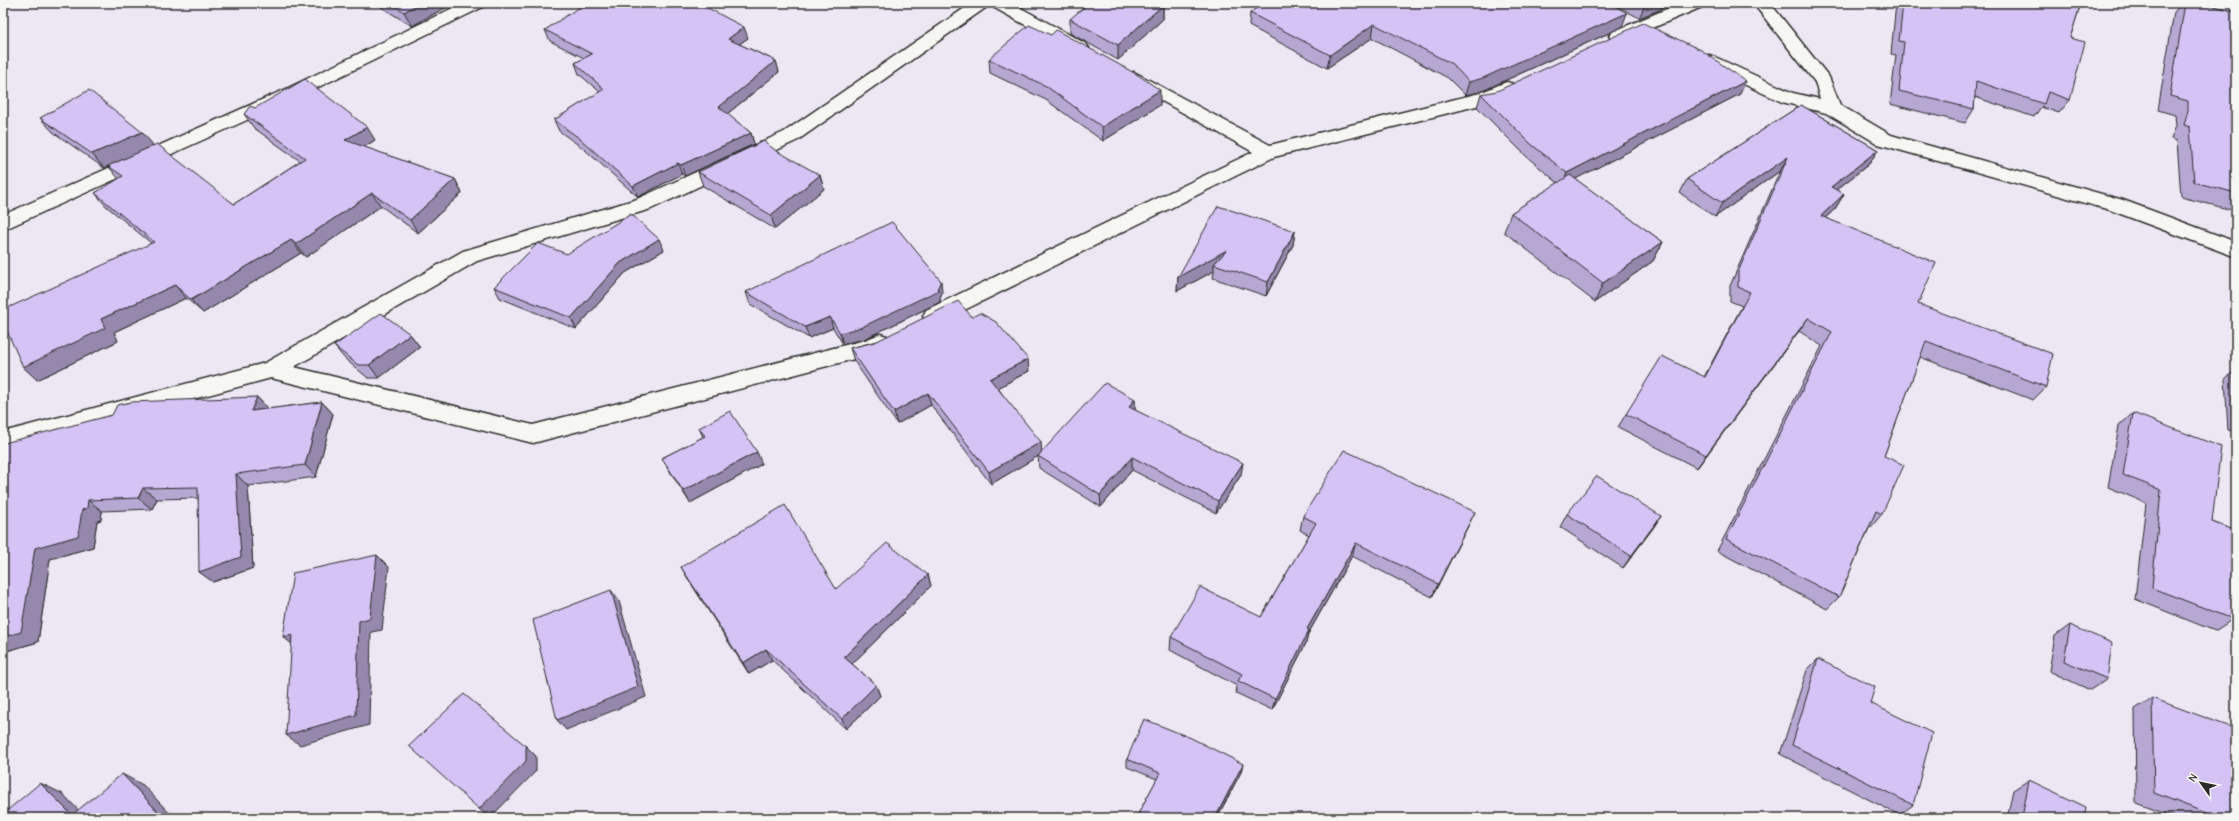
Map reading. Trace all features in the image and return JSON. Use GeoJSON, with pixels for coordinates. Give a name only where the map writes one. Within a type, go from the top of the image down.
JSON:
{"type":"FeatureCollection","features":[{"type":"Feature","properties":{"kind":"street"},"geometry":{"type":"LineString","coordinates":[[3,223],[292,93],[477,3]]}},
{"type":"Feature","properties":{"kind":"street"},"geometry":{"type":"LineString","coordinates":[[3,441],[271,370],[470,256],[644,204],[791,136],[983,3]]}},
{"type":"Feature","properties":{"kind":"street"},"geometry":{"type":"LineString","coordinates":[[999,3],[1096,56]]}},
{"type":"Feature","properties":{"kind":"street"},"geometry":{"type":"LineString","coordinates":[[1603,43],[1696,3]]}},
{"type":"Feature","properties":{"kind":"street"},"geometry":{"type":"LineString","coordinates":[[1760,3],[1823,81],[1832,108]]}},
{"type":"Feature","properties":{"kind":"street"},"geometry":{"type":"LineString","coordinates":[[1618,16],[1660,37]]}},
{"type":"Feature","properties":{"kind":"street"},"geometry":{"type":"LineString","coordinates":[[1695,54],[1788,98],[1832,108],[1885,140],[2116,205],[2236,250]]}},
{"type":"Feature","properties":{"kind":"street"},"geometry":{"type":"LineString","coordinates":[[1116,68],[1268,152]]}},
{"type":"Feature","properties":{"kind":"street"},"geometry":{"type":"LineString","coordinates":[[920,323],[1268,152],[1486,98],[1527,79]]}},
{"type":"Feature","properties":{"kind":"street"},"geometry":{"type":"LineString","coordinates":[[271,370],[533,434],[870,347],[898,334]]}},
{"type":"Feature","properties":{"kind":"building"},"geometry":{"type":"Polygon","coordinates":[[[390,3],[420,3],[404,12],[390,3]]]}},
{"type":"Feature","properties":{"kind":"building"},"geometry":{"type":"Polygon","coordinates":[[[591,3],[698,3],[744,27],[728,39],[776,61],[719,107],[751,133],[681,165],[678,163],[633,186],[579,138],[554,120],[604,89],[575,63],[592,54],[545,30],[581,6],[585,8],[591,3]]]}},
{"type":"Feature","properties":{"kind":"building"},"geometry":{"type":"Polygon","coordinates":[[[1089,3],[1159,3],[1163,5],[1118,45],[1070,19],[1089,3]]]}},
{"type":"Feature","properties":{"kind":"building"},"geometry":{"type":"Polygon","coordinates":[[[1263,3],[1331,3],[1335,5],[1338,3],[1526,3],[1530,5],[1532,3],[1609,3],[1627,13],[1483,78],[1469,82],[1452,64],[1374,24],[1330,55],[1250,13],[1263,3]]]}},
{"type":"Feature","properties":{"kind":"building"},"geometry":{"type":"Polygon","coordinates":[[[1903,3],[2081,3],[2070,38],[2085,42],[2070,100],[2048,92],[2044,104],[1976,81],[1974,109],[1899,91],[1904,42],[1899,41],[1903,3]]]}},
{"type":"Feature","properties":{"kind":"building"},"geometry":{"type":"Polygon","coordinates":[[[2185,3],[2203,3],[2236,12],[2236,193],[2194,182],[2190,127],[2184,125],[2188,111],[2188,101],[2170,96],[2185,3]]]}},
{"type":"Feature","properties":{"kind":"building"},"geometry":{"type":"Polygon","coordinates":[[[1643,23],[1701,50],[1746,81],[1567,173],[1531,144],[1481,94],[1497,91],[1643,23]]]}},
{"type":"Feature","properties":{"kind":"building"},"geometry":{"type":"Polygon","coordinates":[[[1029,25],[1051,35],[1056,30],[1138,75],[1160,90],[1102,127],[1046,86],[989,59],[1029,25]]]}},
{"type":"Feature","properties":{"kind":"building"},"geometry":{"type":"Polygon","coordinates":[[[305,79],[367,127],[345,140],[455,179],[410,220],[372,193],[296,244],[291,240],[191,300],[175,285],[101,319],[105,328],[23,367],[3,322],[3,310],[154,242],[95,193],[123,176],[108,166],[157,144],[234,204],[305,158],[244,114],[250,106],[255,108],[305,79]]]}},
{"type":"Feature","properties":{"kind":"building"},"geometry":{"type":"Polygon","coordinates":[[[89,90],[142,132],[92,154],[40,118],[89,90]]]}},
{"type":"Feature","properties":{"kind":"building"},"geometry":{"type":"Polygon","coordinates":[[[1801,105],[1878,150],[1831,187],[1844,194],[1821,216],[1936,263],[1918,304],[2053,354],[2046,387],[1926,341],[1884,456],[1904,465],[1882,514],[1876,511],[1839,597],[1726,539],[1832,332],[1808,318],[1706,455],[1626,414],[1662,356],[1705,377],[1750,292],[1738,287],[1738,272],[1788,157],[1722,203],[1687,179],[1801,105]]]}},
{"type":"Feature","properties":{"kind":"building"},"geometry":{"type":"Polygon","coordinates":[[[764,141],[775,150],[820,175],[771,215],[698,172],[764,141]]]}},
{"type":"Feature","properties":{"kind":"building"},"geometry":{"type":"Polygon","coordinates":[[[1570,175],[1663,242],[1603,283],[1511,213],[1570,175]]]}},
{"type":"Feature","properties":{"kind":"building"},"geometry":{"type":"Polygon","coordinates":[[[1218,206],[1295,231],[1268,282],[1214,264],[1227,250],[1178,277],[1218,206]]]}},
{"type":"Feature","properties":{"kind":"building"},"geometry":{"type":"Polygon","coordinates":[[[631,214],[659,239],[620,263],[571,318],[494,287],[538,243],[567,254],[631,214]]]}},
{"type":"Feature","properties":{"kind":"building"},"geometry":{"type":"Polygon","coordinates":[[[892,222],[941,281],[937,289],[939,290],[862,327],[840,333],[830,317],[805,327],[746,292],[892,222]]]}},
{"type":"Feature","properties":{"kind":"building"},"geometry":{"type":"Polygon","coordinates":[[[958,301],[972,317],[980,313],[996,322],[1028,359],[990,379],[1041,442],[989,472],[928,393],[894,412],[850,348],[875,342],[958,301]]]}},
{"type":"Feature","properties":{"kind":"building"},"geometry":{"type":"Polygon","coordinates":[[[381,313],[410,334],[369,365],[358,365],[334,346],[381,313]]]}},
{"type":"Feature","properties":{"kind":"building"},"geometry":{"type":"Polygon","coordinates":[[[2233,372],[2236,373],[2236,418],[2233,372]]]}},
{"type":"Feature","properties":{"kind":"building"},"geometry":{"type":"Polygon","coordinates":[[[1105,383],[1135,399],[1129,407],[1243,463],[1218,501],[1132,457],[1100,495],[1038,456],[1105,383]]]}},
{"type":"Feature","properties":{"kind":"building"},"geometry":{"type":"Polygon","coordinates":[[[257,397],[251,411],[322,402],[305,465],[236,474],[241,557],[199,572],[198,487],[143,488],[138,498],[88,500],[87,508],[82,510],[78,536],[35,548],[21,632],[3,637],[3,444],[112,415],[117,405],[131,402],[257,397]]]}},
{"type":"Feature","properties":{"kind":"building"},"geometry":{"type":"Polygon","coordinates":[[[730,411],[757,452],[683,491],[662,458],[705,436],[699,428],[730,411]]]}},
{"type":"Feature","properties":{"kind":"building"},"geometry":{"type":"Polygon","coordinates":[[[2133,413],[2221,447],[2212,522],[2236,531],[2236,581],[2233,619],[2152,588],[2161,490],[2123,475],[2133,413]]]}},
{"type":"Feature","properties":{"kind":"building"},"geometry":{"type":"Polygon","coordinates":[[[1344,450],[1475,512],[1438,584],[1356,543],[1307,629],[1309,630],[1275,699],[1238,681],[1242,674],[1171,637],[1200,587],[1261,617],[1316,523],[1303,516],[1344,450]]]}},
{"type":"Feature","properties":{"kind":"building"},"geometry":{"type":"Polygon","coordinates":[[[1597,476],[1661,516],[1631,556],[1567,514],[1597,476]]]}},
{"type":"Feature","properties":{"kind":"building"},"geometry":{"type":"Polygon","coordinates":[[[785,505],[836,589],[887,543],[928,575],[844,657],[876,685],[842,719],[766,649],[743,663],[681,567],[785,505]]]}},
{"type":"Feature","properties":{"kind":"building"},"geometry":{"type":"Polygon","coordinates":[[[377,555],[370,618],[359,621],[356,715],[286,735],[292,635],[283,637],[293,573],[377,555]]]}},
{"type":"Feature","properties":{"kind":"building"},"geometry":{"type":"Polygon","coordinates":[[[611,590],[638,687],[557,720],[533,620],[611,590]]]}},
{"type":"Feature","properties":{"kind":"building"},"geometry":{"type":"Polygon","coordinates":[[[2070,625],[2112,643],[2107,679],[2064,661],[2070,625]]]}},
{"type":"Feature","properties":{"kind":"building"},"geometry":{"type":"Polygon","coordinates":[[[1818,659],[1875,687],[1870,703],[1932,733],[1913,805],[1792,745],[1818,659]]]}},
{"type":"Feature","properties":{"kind":"building"},"geometry":{"type":"Polygon","coordinates":[[[464,694],[526,746],[526,761],[479,809],[409,746],[464,694]]]}},
{"type":"Feature","properties":{"kind":"building"},"geometry":{"type":"Polygon","coordinates":[[[2152,698],[2236,729],[2236,818],[2219,818],[2154,793],[2152,698]]]}},
{"type":"Feature","properties":{"kind":"building"},"geometry":{"type":"Polygon","coordinates":[[[1144,719],[1191,738],[1243,764],[1215,818],[1136,818],[1160,773],[1127,759],[1144,719]]]}},
{"type":"Feature","properties":{"kind":"building"},"geometry":{"type":"Polygon","coordinates":[[[122,774],[164,818],[3,818],[3,814],[40,783],[72,815],[122,774]]]}},
{"type":"Feature","properties":{"kind":"building"},"geometry":{"type":"Polygon","coordinates":[[[2029,780],[2086,807],[2084,818],[2022,818],[2029,780]]]}}]}
